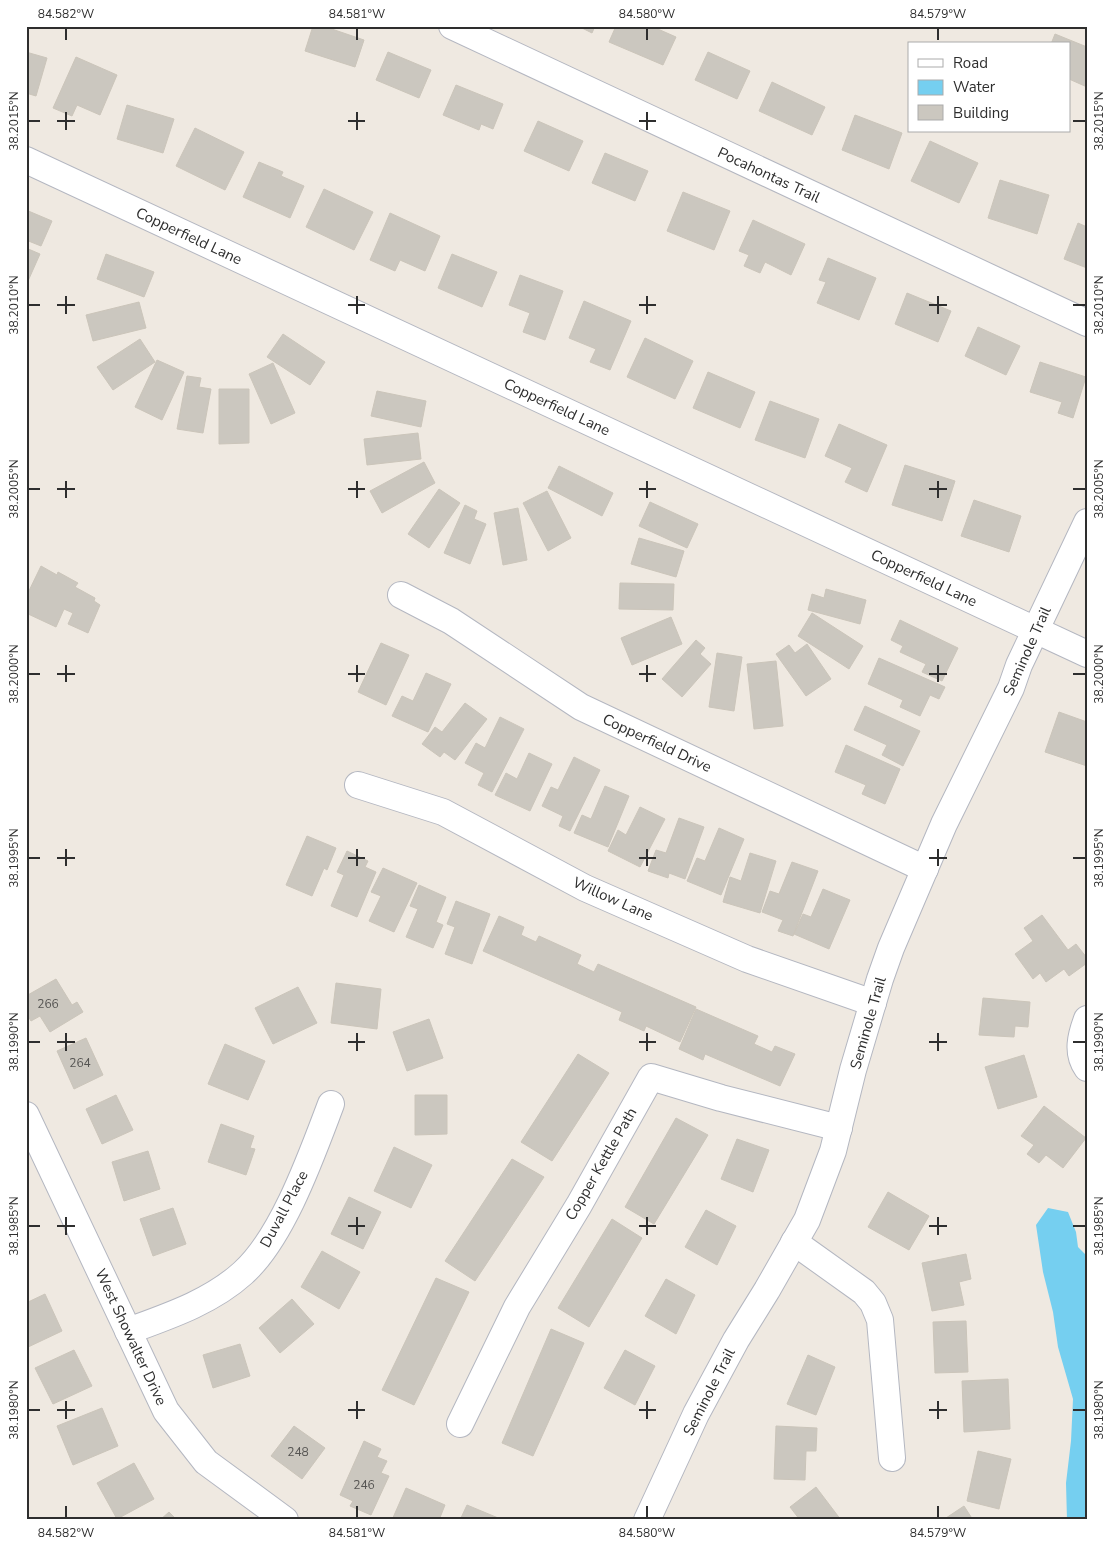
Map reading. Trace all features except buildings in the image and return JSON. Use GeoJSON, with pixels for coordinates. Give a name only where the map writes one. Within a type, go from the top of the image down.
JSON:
{"type":"FeatureCollection","features":[{"type":"Feature","properties":{"kind":"street","name":"Pocahontas Trail"},"geometry":{"type":"LineString","coordinates":[[452,26],[1087,323]]}},
{"type":"Feature","properties":{"kind":"street","name":"Copperfield Lane"},"geometry":{"type":"LineString","coordinates":[[26,160],[1087,654]]}},
{"type":"Feature","properties":{"kind":"street","name":"Seminole Trail"},"geometry":{"type":"LineString","coordinates":[[647,1520],[696,1414],[736,1340],[807,1220],[833,1151],[873,1003],[891,948],[944,824],[1004,704],[1019,665],[1087,522]]}},
{"type":"Feature","properties":{"kind":"street","name":"Copperfield Drive"},"geometry":{"type":"LineString","coordinates":[[401,596],[451,621],[581,707],[925,869]]}},
{"type":"Feature","properties":{"kind":"street","name":"Willow Lane"},"geometry":{"type":"LineString","coordinates":[[358,785],[443,812],[585,888],[747,959],[873,1003]]}},
{"type":"Feature","properties":{"kind":"street"},"geometry":{"type":"LineString","coordinates":[[1087,1019],[1080,1047],[1083,1063],[1087,1068]]}},
{"type":"Feature","properties":{"kind":"street","name":"Copper Kettle Path"},"geometry":{"type":"LineString","coordinates":[[460,1424],[517,1307],[579,1205],[650,1077],[722,1098],[839,1128]]}},
{"type":"Feature","properties":{"kind":"street","name":"Duvall Place"},"geometry":{"type":"LineString","coordinates":[[128,1331],[169,1316],[208,1298],[244,1272],[264,1250],[280,1222],[312,1154],[331,1104]]}},
{"type":"Feature","properties":{"kind":"street","name":"West Showalter Drive"},"geometry":{"type":"LineString","coordinates":[[26,1115],[166,1411],[206,1462],[285,1520]]}},
{"type":"Feature","properties":{"kind":"street"},"geometry":{"type":"LineString","coordinates":[[794,1242],[864,1292],[873,1303],[880,1320],[892,1458]]}},
{"type":"Feature","properties":{"kind":"water"},"geometry":{"type":"Polygon","coordinates":[[[1048,1208],[1068,1212],[1076,1232],[1078,1247],[1087,1256],[1087,1520],[1067,1520],[1066,1483],[1073,1399],[1058,1347],[1036,1225],[1048,1208]]]}}]}
